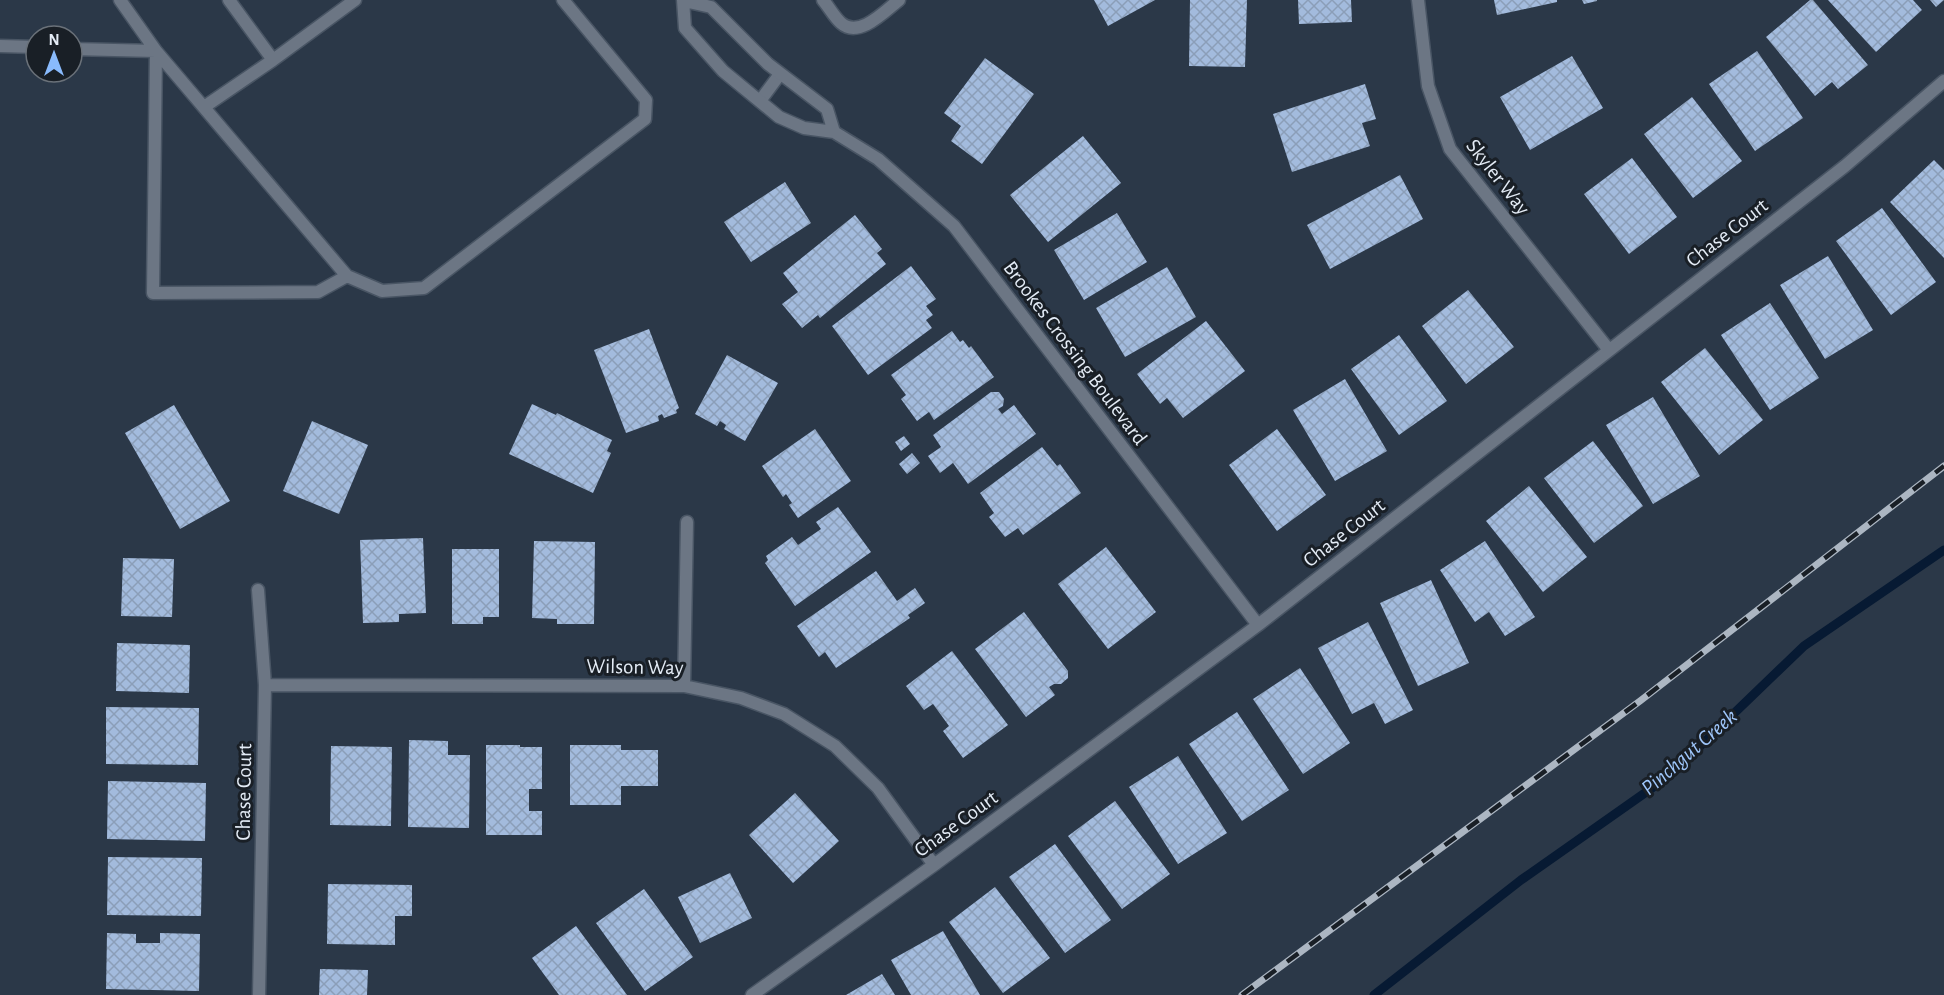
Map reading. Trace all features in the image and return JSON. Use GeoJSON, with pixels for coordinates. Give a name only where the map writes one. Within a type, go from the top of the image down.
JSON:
{"type":"FeatureCollection","features":[{"type":"Feature","properties":{"kind":"street"},"geometry":{"type":"LineString","coordinates":[[120,0],[156,51],[347,276],[382,291],[424,288],[645,119],[646,100],[563,0]]}},
{"type":"Feature","properties":{"kind":"street"},"geometry":{"type":"LineString","coordinates":[[230,0],[273,60]]}},
{"type":"Feature","properties":{"kind":"street"},"geometry":{"type":"LineString","coordinates":[[204,107],[355,0]]}},
{"type":"Feature","properties":{"kind":"street","name":"Brookes Crossing Boulevard"},"geometry":{"type":"LineString","coordinates":[[834,132],[827,109],[768,64],[711,6],[684,0],[685,28],[723,71],[779,117],[804,128],[834,132],[878,159],[954,226],[1258,625]]}},
{"type":"Feature","properties":{"kind":"street"},"geometry":{"type":"LineString","coordinates":[[823,0],[842,24],[853,29],[864,26],[899,0]]}},
{"type":"Feature","properties":{"kind":"street","name":"Skyler Way"},"geometry":{"type":"LineString","coordinates":[[1418,0],[1428,86],[1450,149],[1609,350]]}},
{"type":"Feature","properties":{"kind":"street"},"geometry":{"type":"LineString","coordinates":[[0,46],[24,47]]}},
{"type":"Feature","properties":{"kind":"street"},"geometry":{"type":"LineString","coordinates":[[84,48],[156,51]]}},
{"type":"Feature","properties":{"kind":"street"},"geometry":{"type":"LineString","coordinates":[[156,51],[153,293],[318,292],[347,276]]}},
{"type":"Feature","properties":{"kind":"street"},"geometry":{"type":"LineString","coordinates":[[760,101],[780,74]]}},
{"type":"Feature","properties":{"kind":"street","name":"Chase Court"},"geometry":{"type":"LineString","coordinates":[[752,995],[933,865],[1258,625],[1845,166],[1944,81]]}},
{"type":"Feature","properties":{"kind":"street"},"geometry":{"type":"LineString","coordinates":[[684,686],[687,522]]}},
{"type":"Feature","properties":{"kind":"street","name":"Chase Court"},"geometry":{"type":"LineString","coordinates":[[258,590],[265,685],[259,995]]}},
{"type":"Feature","properties":{"kind":"street","name":"Wilson Way"},"geometry":{"type":"LineString","coordinates":[[265,685],[684,686],[741,698],[784,714],[835,746],[878,788],[933,865]]}},
{"type":"Feature","properties":{"kind":"building"},"geometry":{"type":"Polygon","coordinates":[[[1094,0],[1155,0],[1108,26],[1094,0]]]}},
{"type":"Feature","properties":{"kind":"building"},"geometry":{"type":"Polygon","coordinates":[[[1190,0],[1247,0],[1245,67],[1189,66],[1190,0]]]}},
{"type":"Feature","properties":{"kind":"building"},"geometry":{"type":"Polygon","coordinates":[[[1298,0],[1351,0],[1352,22],[1299,24],[1298,0]]]}},
{"type":"Feature","properties":{"kind":"building"},"geometry":{"type":"Polygon","coordinates":[[[1494,0],[1557,0],[1557,2],[1497,15],[1494,0]]]}},
{"type":"Feature","properties":{"kind":"building"},"geometry":{"type":"Polygon","coordinates":[[[1582,0],[1597,0],[1597,1],[1584,4],[1582,0]]]}},
{"type":"Feature","properties":{"kind":"building"},"geometry":{"type":"Polygon","coordinates":[[[1810,0],[1813,0],[1868,65],[1838,89],[1832,82],[1815,96],[1766,37],[1810,0]]]}},
{"type":"Feature","properties":{"kind":"building"},"geometry":{"type":"Polygon","coordinates":[[[1828,0],[1913,0],[1922,10],[1876,52],[1828,0]]]}},
{"type":"Feature","properties":{"kind":"building"},"geometry":{"type":"Polygon","coordinates":[[[1930,0],[1944,0],[1936,7],[1930,0]]]}},
{"type":"Feature","properties":{"kind":"building"},"geometry":{"type":"Polygon","coordinates":[[[1757,51],[1803,118],[1755,151],[1709,84],[1757,51]]]}},
{"type":"Feature","properties":{"kind":"building"},"geometry":{"type":"Polygon","coordinates":[[[1572,56],[1603,108],[1530,150],[1500,97],[1572,56]]]}},
{"type":"Feature","properties":{"kind":"building"},"geometry":{"type":"Polygon","coordinates":[[[985,58],[1034,94],[982,164],[951,141],[961,126],[944,113],[985,58]]]}},
{"type":"Feature","properties":{"kind":"building"},"geometry":{"type":"Polygon","coordinates":[[[1365,84],[1376,119],[1362,123],[1370,146],[1292,172],[1273,114],[1365,84]]]}},
{"type":"Feature","properties":{"kind":"building"},"geometry":{"type":"Polygon","coordinates":[[[1692,97],[1742,161],[1693,198],[1644,134],[1692,97]]]}},
{"type":"Feature","properties":{"kind":"building"},"geometry":{"type":"Polygon","coordinates":[[[1083,136],[1121,183],[1048,242],[1010,195],[1083,136]]]}},
{"type":"Feature","properties":{"kind":"building"},"geometry":{"type":"Polygon","coordinates":[[[1632,158],[1677,217],[1629,254],[1584,194],[1632,158]]]}},
{"type":"Feature","properties":{"kind":"building"},"geometry":{"type":"Polygon","coordinates":[[[1934,160],[1944,170],[1944,258],[1890,202],[1934,160]]]}},
{"type":"Feature","properties":{"kind":"building"},"geometry":{"type":"Polygon","coordinates":[[[1400,175],[1423,219],[1330,269],[1307,225],[1400,175]]]}},
{"type":"Feature","properties":{"kind":"building"},"geometry":{"type":"Polygon","coordinates":[[[785,182],[811,223],[751,262],[724,222],[785,182]]]}},
{"type":"Feature","properties":{"kind":"building"},"geometry":{"type":"Polygon","coordinates":[[[1882,208],[1936,282],[1891,315],[1836,241],[1882,208]]]}},
{"type":"Feature","properties":{"kind":"building"},"geometry":{"type":"Polygon","coordinates":[[[1117,213],[1147,262],[1084,300],[1054,250],[1117,213]]]}},
{"type":"Feature","properties":{"kind":"building"},"geometry":{"type":"Polygon","coordinates":[[[855,215],[882,249],[877,253],[886,264],[820,318],[818,315],[802,328],[782,304],[798,292],[783,273],[855,215]]]}},
{"type":"Feature","properties":{"kind":"building"},"geometry":{"type":"Polygon","coordinates":[[[1828,256],[1873,330],[1825,359],[1780,285],[1828,256]]]}},
{"type":"Feature","properties":{"kind":"building"},"geometry":{"type":"Polygon","coordinates":[[[911,266],[936,299],[926,306],[933,315],[926,320],[932,328],[868,375],[832,326],[911,266]]]}},
{"type":"Feature","properties":{"kind":"building"},"geometry":{"type":"Polygon","coordinates":[[[1167,267],[1196,317],[1125,357],[1096,308],[1167,267]]]}},
{"type":"Feature","properties":{"kind":"building"},"geometry":{"type":"Polygon","coordinates":[[[1468,290],[1514,347],[1466,384],[1422,326],[1468,290]]]}},
{"type":"Feature","properties":{"kind":"building"},"geometry":{"type":"Polygon","coordinates":[[[1770,303],[1819,378],[1770,410],[1721,335],[1770,303]]]}},
{"type":"Feature","properties":{"kind":"building"},"geometry":{"type":"Polygon","coordinates":[[[1206,321],[1245,371],[1183,418],[1167,398],[1160,404],[1137,374],[1206,321]]]}},
{"type":"Feature","properties":{"kind":"building"},"geometry":{"type":"Polygon","coordinates":[[[649,329],[679,408],[676,410],[677,413],[664,418],[662,414],[658,416],[659,421],[626,433],[594,350],[649,329]]]}},
{"type":"Feature","properties":{"kind":"building"},"geometry":{"type":"Polygon","coordinates":[[[952,331],[960,342],[963,340],[969,348],[971,346],[994,377],[934,420],[929,412],[917,421],[901,399],[906,395],[891,375],[952,331]]]}},
{"type":"Feature","properties":{"kind":"building"},"geometry":{"type":"Polygon","coordinates":[[[1399,335],[1447,401],[1399,435],[1351,369],[1399,335]]]}},
{"type":"Feature","properties":{"kind":"building"},"geometry":{"type":"Polygon","coordinates":[[[1705,348],[1763,420],[1719,455],[1661,382],[1705,348]]]}},
{"type":"Feature","properties":{"kind":"building"},"geometry":{"type":"Polygon","coordinates":[[[727,355],[778,383],[745,441],[724,429],[726,425],[720,421],[717,426],[695,414],[727,355]]]}},
{"type":"Feature","properties":{"kind":"building"},"geometry":{"type":"Polygon","coordinates":[[[1345,379],[1387,451],[1335,481],[1293,410],[1345,379]]]}},
{"type":"Feature","properties":{"kind":"building"},"geometry":{"type":"Polygon","coordinates":[[[991,392],[999,392],[1004,399],[1003,406],[998,409],[1002,414],[1014,405],[1036,434],[968,484],[953,463],[940,473],[928,456],[941,447],[933,435],[991,392]]]}},
{"type":"Feature","properties":{"kind":"building"},"geometry":{"type":"Polygon","coordinates":[[[1653,397],[1700,476],[1653,504],[1606,425],[1653,397]]]}},
{"type":"Feature","properties":{"kind":"building"},"geometry":{"type":"Polygon","coordinates":[[[532,404],[556,415],[557,413],[612,440],[607,451],[611,453],[593,493],[509,454],[532,404]]]}},
{"type":"Feature","properties":{"kind":"building"},"geometry":{"type":"Polygon","coordinates":[[[174,405],[230,501],[180,529],[125,433],[174,405]]]}},
{"type":"Feature","properties":{"kind":"building"},"geometry":{"type":"Polygon","coordinates":[[[312,421],[368,445],[339,514],[283,491],[312,421]]]}},
{"type":"Feature","properties":{"kind":"building"},"geometry":{"type":"Polygon","coordinates":[[[815,429],[851,481],[798,518],[789,505],[792,503],[786,494],[783,497],[762,466],[815,429]]]}},
{"type":"Feature","properties":{"kind":"building"},"geometry":{"type":"Polygon","coordinates":[[[1277,429],[1326,495],[1277,531],[1229,465],[1277,429]]]}},
{"type":"Feature","properties":{"kind":"building"},"geometry":{"type":"Polygon","coordinates":[[[904,436],[910,444],[901,451],[895,442],[904,436]]]}},
{"type":"Feature","properties":{"kind":"building"},"geometry":{"type":"Polygon","coordinates":[[[1593,441],[1643,506],[1594,543],[1544,478],[1593,441]]]}},
{"type":"Feature","properties":{"kind":"building"},"geometry":{"type":"Polygon","coordinates":[[[1042,447],[1057,466],[1060,464],[1081,493],[1023,535],[1018,528],[1005,537],[989,517],[994,513],[980,493],[1042,447]]]}},
{"type":"Feature","properties":{"kind":"building"},"geometry":{"type":"Polygon","coordinates":[[[912,453],[920,463],[907,474],[899,464],[912,453]]]}},
{"type":"Feature","properties":{"kind":"building"},"geometry":{"type":"Polygon","coordinates":[[[1529,486],[1587,557],[1543,592],[1486,521],[1529,486]]]}},
{"type":"Feature","properties":{"kind":"building"},"geometry":{"type":"Polygon","coordinates":[[[838,507],[871,552],[795,606],[765,563],[768,560],[766,556],[792,537],[798,545],[821,529],[816,522],[838,507]]]}},
{"type":"Feature","properties":{"kind":"building"},"geometry":{"type":"Polygon","coordinates":[[[423,538],[426,613],[399,614],[399,622],[363,623],[360,540],[423,538]]]}},
{"type":"Feature","properties":{"kind":"building"},"geometry":{"type":"Polygon","coordinates":[[[534,541],[595,542],[594,624],[557,624],[557,619],[532,618],[534,541]]]}},
{"type":"Feature","properties":{"kind":"building"},"geometry":{"type":"Polygon","coordinates":[[[1485,541],[1535,617],[1505,636],[1489,612],[1475,622],[1440,570],[1485,541]]]}},
{"type":"Feature","properties":{"kind":"building"},"geometry":{"type":"Polygon","coordinates":[[[1106,547],[1156,612],[1108,649],[1058,584],[1106,547]]]}},
{"type":"Feature","properties":{"kind":"building"},"geometry":{"type":"Polygon","coordinates":[[[452,549],[499,549],[499,617],[483,617],[483,624],[452,624],[452,549]]]}},
{"type":"Feature","properties":{"kind":"building"},"geometry":{"type":"Polygon","coordinates":[[[123,558],[174,559],[172,617],[121,616],[123,558]]]}},
{"type":"Feature","properties":{"kind":"building"},"geometry":{"type":"Polygon","coordinates":[[[876,571],[897,601],[915,588],[925,603],[908,615],[910,618],[836,668],[825,652],[819,657],[797,626],[876,571]]]}},
{"type":"Feature","properties":{"kind":"building"},"geometry":{"type":"Polygon","coordinates":[[[1431,580],[1469,663],[1418,686],[1380,603],[1431,580]]]}},
{"type":"Feature","properties":{"kind":"building"},"geometry":{"type":"Polygon","coordinates":[[[1024,612],[1068,671],[1068,678],[1061,684],[1049,687],[1055,695],[1026,717],[975,649],[1024,612]]]}},
{"type":"Feature","properties":{"kind":"building"},"geometry":{"type":"Polygon","coordinates":[[[1368,622],[1413,710],[1385,724],[1374,703],[1352,714],[1318,648],[1368,622]]]}},
{"type":"Feature","properties":{"kind":"building"},"geometry":{"type":"Polygon","coordinates":[[[117,643],[190,645],[189,693],[116,691],[117,643]]]}},
{"type":"Feature","properties":{"kind":"building"},"geometry":{"type":"Polygon","coordinates":[[[952,651],[1008,725],[963,758],[943,731],[949,726],[933,704],[924,710],[906,686],[952,651]]]}},
{"type":"Feature","properties":{"kind":"building"},"geometry":{"type":"Polygon","coordinates":[[[1300,668],[1350,743],[1303,774],[1253,699],[1300,668]]]}},
{"type":"Feature","properties":{"kind":"building"},"geometry":{"type":"Polygon","coordinates":[[[106,707],[199,708],[198,765],[106,764],[106,707]]]}},
{"type":"Feature","properties":{"kind":"building"},"geometry":{"type":"Polygon","coordinates":[[[1237,712],[1289,790],[1242,821],[1189,744],[1237,712]]]}},
{"type":"Feature","properties":{"kind":"building"},"geometry":{"type":"Polygon","coordinates":[[[409,740],[448,741],[448,755],[470,755],[469,828],[408,827],[409,740]]]}},
{"type":"Feature","properties":{"kind":"building"},"geometry":{"type":"Polygon","coordinates":[[[486,745],[542,747],[542,789],[529,789],[529,811],[542,811],[542,835],[486,835],[486,745]]]}},
{"type":"Feature","properties":{"kind":"building"},"geometry":{"type":"Polygon","coordinates":[[[570,745],[621,745],[621,750],[658,750],[658,786],[621,786],[621,805],[570,805],[570,745]]]}},
{"type":"Feature","properties":{"kind":"building"},"geometry":{"type":"Polygon","coordinates":[[[331,746],[392,747],[391,826],[330,825],[331,746]]]}},
{"type":"Feature","properties":{"kind":"building"},"geometry":{"type":"Polygon","coordinates":[[[1178,756],[1227,833],[1178,864],[1129,787],[1178,756]]]}},
{"type":"Feature","properties":{"kind":"building"},"geometry":{"type":"Polygon","coordinates":[[[108,781],[206,783],[205,841],[107,839],[108,781]]]}},
{"type":"Feature","properties":{"kind":"building"},"geometry":{"type":"Polygon","coordinates":[[[795,793],[839,841],[793,883],[749,835],[795,793]]]}},
{"type":"Feature","properties":{"kind":"building"},"geometry":{"type":"Polygon","coordinates":[[[1115,801],[1170,874],[1122,909],[1068,836],[1115,801]]]}},
{"type":"Feature","properties":{"kind":"building"},"geometry":{"type":"Polygon","coordinates":[[[1055,844],[1111,920],[1065,953],[1009,877],[1055,844]]]}},
{"type":"Feature","properties":{"kind":"building"},"geometry":{"type":"Polygon","coordinates":[[[108,857],[202,858],[201,916],[107,915],[108,857]]]}},
{"type":"Feature","properties":{"kind":"building"},"geometry":{"type":"Polygon","coordinates":[[[730,873],[752,918],[700,943],[678,897],[730,873]]]}},
{"type":"Feature","properties":{"kind":"building"},"geometry":{"type":"Polygon","coordinates":[[[328,884],[412,885],[412,916],[395,916],[395,945],[327,944],[328,884]]]}},
{"type":"Feature","properties":{"kind":"building"},"geometry":{"type":"Polygon","coordinates":[[[995,887],[1050,958],[1003,993],[949,922],[995,887]]]}},
{"type":"Feature","properties":{"kind":"building"},"geometry":{"type":"Polygon","coordinates":[[[644,889],[693,957],[645,991],[596,923],[644,889]]]}},
{"type":"Feature","properties":{"kind":"building"},"geometry":{"type":"Polygon","coordinates":[[[576,926],[627,995],[559,995],[532,958],[576,926]]]}},
{"type":"Feature","properties":{"kind":"building"},"geometry":{"type":"Polygon","coordinates":[[[943,931],[980,995],[911,995],[891,960],[943,931]]]}},
{"type":"Feature","properties":{"kind":"building"},"geometry":{"type":"Polygon","coordinates":[[[107,933],[136,934],[136,943],[160,943],[160,933],[200,934],[199,991],[106,989],[107,933]]]}},
{"type":"Feature","properties":{"kind":"building"},"geometry":{"type":"Polygon","coordinates":[[[320,969],[368,970],[367,995],[319,995],[320,969]]]}},
{"type":"Feature","properties":{"kind":"building"},"geometry":{"type":"Polygon","coordinates":[[[882,974],[895,995],[846,995],[882,974]]]}},
{"type":"Feature","properties":{"kind":"waterway","name":"Pinchgut Creek"},"geometry":{"type":"LineString","coordinates":[[1374,995],[1521,880],[1669,776],[1804,646],[1944,550]]}},
{"type":"Feature","properties":{"kind":"railway"},"geometry":{"type":"LineString","coordinates":[[1242,995],[1640,701],[1944,466]]}}]}
